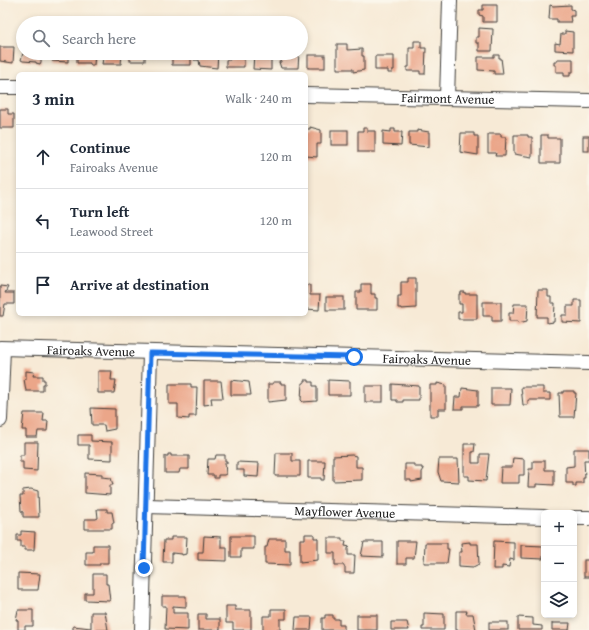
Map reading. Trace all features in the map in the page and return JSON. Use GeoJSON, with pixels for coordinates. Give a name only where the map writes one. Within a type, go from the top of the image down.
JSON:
{"type":"FeatureCollection","features":[{"type":"Feature","properties":{"kind":"street"},"geometry":{"type":"LineString","coordinates":[[447,98],[450,0]]}},
{"type":"Feature","properties":{"kind":"street"},"geometry":{"type":"LineString","coordinates":[[0,87],[16,88]]}},
{"type":"Feature","properties":{"kind":"street","name":"Fairmont Avenue"},"geometry":{"type":"LineString","coordinates":[[308,95],[589,101]]}},
{"type":"Feature","properties":{"kind":"street"},"geometry":{"type":"LineString","coordinates":[[0,420],[1,348]]}},
{"type":"Feature","properties":{"kind":"street","name":"Fairoaks Avenue"},"geometry":{"type":"LineString","coordinates":[[1,348],[589,363]]}},
{"type":"Feature","properties":{"kind":"street"},"geometry":{"type":"LineString","coordinates":[[142,630],[150,353]]}},
{"type":"Feature","properties":{"kind":"street","name":"Mayflower Avenue"},"geometry":{"type":"LineString","coordinates":[[146,506],[541,517]]}},
{"type":"Feature","properties":{"kind":"street"},"geometry":{"type":"LineString","coordinates":[[577,518],[589,518]]}},
{"type":"Feature","properties":{"kind":"building"},"geometry":{"type":"Polygon","coordinates":[[[483,5],[497,5],[497,22],[483,22],[483,16],[479,15],[479,10],[483,10],[483,5]]]}},
{"type":"Feature","properties":{"kind":"building"},"geometry":{"type":"Polygon","coordinates":[[[550,5],[571,5],[571,9],[574,10],[574,16],[570,16],[571,22],[557,22],[557,19],[549,19],[550,5]]]}},
{"type":"Feature","properties":{"kind":"building"},"geometry":{"type":"Polygon","coordinates":[[[479,28],[493,29],[492,51],[479,51],[479,43],[476,43],[476,37],[479,37],[479,28]]]}},
{"type":"Feature","properties":{"kind":"building"},"geometry":{"type":"Polygon","coordinates":[[[565,31],[573,32],[573,51],[555,50],[555,43],[560,44],[561,34],[565,34],[565,31]]]}},
{"type":"Feature","properties":{"kind":"building"},"geometry":{"type":"Polygon","coordinates":[[[414,41],[421,41],[421,48],[426,48],[425,74],[420,74],[420,71],[407,71],[407,67],[409,67],[409,48],[414,48],[414,41]]]}},
{"type":"Feature","properties":{"kind":"building"},"geometry":{"type":"Polygon","coordinates":[[[337,44],[347,44],[347,50],[362,49],[362,56],[364,56],[364,70],[353,72],[353,69],[337,69],[337,44]]]}},
{"type":"Feature","properties":{"kind":"building"},"geometry":{"type":"Polygon","coordinates":[[[0,47],[14,47],[13,63],[0,61],[0,47]]]}},
{"type":"Feature","properties":{"kind":"building"},"geometry":{"type":"Polygon","coordinates":[[[308,55],[325,55],[325,68],[308,68],[308,55]]]}},
{"type":"Feature","properties":{"kind":"building"},"geometry":{"type":"Polygon","coordinates":[[[494,55],[499,55],[499,58],[501,58],[503,74],[494,74],[494,71],[478,70],[478,57],[494,57],[494,55]]]}},
{"type":"Feature","properties":{"kind":"building"},"geometry":{"type":"Polygon","coordinates":[[[375,56],[394,56],[394,70],[392,70],[392,73],[388,73],[388,70],[375,70],[375,56]]]}},
{"type":"Feature","properties":{"kind":"building"},"geometry":{"type":"Polygon","coordinates":[[[557,59],[573,59],[573,72],[570,72],[570,76],[564,76],[564,72],[556,72],[556,65],[554,65],[554,62],[557,62],[557,59]]]}},
{"type":"Feature","properties":{"kind":"building"},"geometry":{"type":"Polygon","coordinates":[[[21,60],[41,60],[41,62],[40,64],[36,62],[21,60]]]}},
{"type":"Feature","properties":{"kind":"building"},"geometry":{"type":"Polygon","coordinates":[[[68,60],[68,62],[52,61],[68,60]]]}},
{"type":"Feature","properties":{"kind":"building"},"geometry":{"type":"Polygon","coordinates":[[[77,60],[94,60],[94,65],[90,65],[90,63],[77,63],[77,60]]]}},
{"type":"Feature","properties":{"kind":"building"},"geometry":{"type":"Polygon","coordinates":[[[103,60],[121,60],[121,64],[102,64],[103,60]]]}},
{"type":"Feature","properties":{"kind":"building"},"geometry":{"type":"Polygon","coordinates":[[[130,60],[145,60],[145,61],[130,60]]]}},
{"type":"Feature","properties":{"kind":"building"},"geometry":{"type":"Polygon","coordinates":[[[172,60],[191,60],[191,65],[172,65],[172,60]]]}},
{"type":"Feature","properties":{"kind":"building"},"geometry":{"type":"Polygon","coordinates":[[[199,60],[218,60],[217,68],[200,66],[199,60]]]}},
{"type":"Feature","properties":{"kind":"building"},"geometry":{"type":"Polygon","coordinates":[[[226,60],[244,60],[244,67],[226,67],[226,60]]]}},
{"type":"Feature","properties":{"kind":"building"},"geometry":{"type":"Polygon","coordinates":[[[254,60],[271,60],[271,70],[253,69],[254,60]]]}},
{"type":"Feature","properties":{"kind":"building"},"geometry":{"type":"Polygon","coordinates":[[[281,60],[299,60],[298,68],[281,68],[279,62],[281,62],[281,60]]]}},
{"type":"Feature","properties":{"kind":"building"},"geometry":{"type":"Polygon","coordinates":[[[0,109],[8,109],[8,114],[14,114],[14,128],[0,128],[0,109]]]}},
{"type":"Feature","properties":{"kind":"building"},"geometry":{"type":"Polygon","coordinates":[[[310,127],[321,130],[321,144],[317,144],[317,157],[308,156],[308,129],[310,129],[310,127]]]}},
{"type":"Feature","properties":{"kind":"building"},"geometry":{"type":"Polygon","coordinates":[[[363,128],[367,128],[367,131],[375,131],[375,152],[358,152],[358,131],[363,131],[363,128]]]}},
{"type":"Feature","properties":{"kind":"building"},"geometry":{"type":"Polygon","coordinates":[[[391,129],[395,129],[395,132],[402,132],[401,146],[383,145],[383,131],[391,132],[391,129]]]}},
{"type":"Feature","properties":{"kind":"building"},"geometry":{"type":"Polygon","coordinates":[[[331,130],[348,130],[348,145],[331,145],[331,130]]]}},
{"type":"Feature","properties":{"kind":"building"},"geometry":{"type":"Polygon","coordinates":[[[417,130],[429,132],[429,147],[409,145],[409,132],[417,132],[417,130]]]}},
{"type":"Feature","properties":{"kind":"building"},"geometry":{"type":"Polygon","coordinates":[[[461,133],[474,133],[474,136],[478,136],[478,155],[460,152],[461,133]]]}},
{"type":"Feature","properties":{"kind":"building"},"geometry":{"type":"Polygon","coordinates":[[[488,134],[501,134],[501,137],[506,137],[505,156],[495,156],[496,153],[488,153],[488,134]]]}},
{"type":"Feature","properties":{"kind":"building"},"geometry":{"type":"Polygon","coordinates":[[[514,135],[528,135],[528,137],[532,137],[532,157],[514,154],[514,135]]]}},
{"type":"Feature","properties":{"kind":"building"},"geometry":{"type":"Polygon","coordinates":[[[541,135],[548,135],[548,138],[560,138],[560,163],[541,163],[541,135]]]}},
{"type":"Feature","properties":{"kind":"building"},"geometry":{"type":"Polygon","coordinates":[[[583,136],[589,136],[589,151],[583,151],[583,136]]]}},
{"type":"Feature","properties":{"kind":"building"},"geometry":{"type":"Polygon","coordinates":[[[408,278],[416,278],[416,308],[401,309],[398,308],[398,296],[401,296],[401,282],[408,282],[408,278]]]}},
{"type":"Feature","properties":{"kind":"building"},"geometry":{"type":"Polygon","coordinates":[[[361,284],[371,284],[371,294],[375,294],[375,298],[377,298],[377,310],[356,310],[356,292],[361,292],[361,284]]]}},
{"type":"Feature","properties":{"kind":"building"},"geometry":{"type":"Polygon","coordinates":[[[308,285],[310,285],[310,295],[320,295],[319,310],[308,309],[308,285]]]}},
{"type":"Feature","properties":{"kind":"building"},"geometry":{"type":"Polygon","coordinates":[[[0,286],[8,287],[5,293],[14,293],[14,304],[5,304],[3,316],[0,316],[0,286]]]}},
{"type":"Feature","properties":{"kind":"building"},"geometry":{"type":"Polygon","coordinates":[[[538,290],[548,290],[548,297],[551,297],[551,303],[555,303],[554,322],[547,323],[547,317],[537,317],[538,290]]]}},
{"type":"Feature","properties":{"kind":"building"},"geometry":{"type":"Polygon","coordinates":[[[461,292],[465,292],[465,294],[477,294],[477,319],[458,319],[458,312],[462,312],[462,304],[459,304],[459,294],[461,294],[461,292]]]}},
{"type":"Feature","properties":{"kind":"building"},"geometry":{"type":"Polygon","coordinates":[[[326,297],[344,297],[344,310],[326,310],[326,297]]]}},
{"type":"Feature","properties":{"kind":"building"},"geometry":{"type":"Polygon","coordinates":[[[574,300],[581,300],[581,323],[562,322],[562,315],[567,315],[567,306],[574,306],[574,300]]]}},
{"type":"Feature","properties":{"kind":"building"},"geometry":{"type":"Polygon","coordinates":[[[483,302],[501,302],[501,321],[492,321],[492,316],[483,316],[483,302]]]}},
{"type":"Feature","properties":{"kind":"building"},"geometry":{"type":"Polygon","coordinates":[[[514,304],[528,304],[527,321],[518,323],[518,321],[509,321],[509,313],[513,313],[514,304]]]}},
{"type":"Feature","properties":{"kind":"building"},"geometry":{"type":"Polygon","coordinates":[[[26,371],[34,372],[33,376],[43,376],[45,384],[43,384],[43,391],[26,391],[24,379],[26,379],[26,371]]]}},
{"type":"Feature","properties":{"kind":"building"},"geometry":{"type":"Polygon","coordinates":[[[98,371],[112,371],[111,380],[116,380],[114,393],[98,393],[98,371]]]}},
{"type":"Feature","properties":{"kind":"building"},"geometry":{"type":"Polygon","coordinates":[[[231,380],[249,382],[251,395],[231,395],[231,380]]]}},
{"type":"Feature","properties":{"kind":"building"},"geometry":{"type":"Polygon","coordinates":[[[304,380],[309,380],[309,382],[313,382],[313,386],[317,386],[317,401],[303,402],[301,400],[302,383],[304,383],[304,380]]]}},
{"type":"Feature","properties":{"kind":"building"},"geometry":{"type":"Polygon","coordinates":[[[328,380],[350,381],[350,395],[328,395],[328,380]]]}},
{"type":"Feature","properties":{"kind":"building"},"geometry":{"type":"Polygon","coordinates":[[[204,381],[221,381],[223,398],[211,398],[212,404],[204,405],[204,381]]]}},
{"type":"Feature","properties":{"kind":"building"},"geometry":{"type":"Polygon","coordinates":[[[273,382],[281,382],[281,384],[286,384],[286,400],[268,402],[268,384],[273,384],[273,382]]]}},
{"type":"Feature","properties":{"kind":"building"},"geometry":{"type":"Polygon","coordinates":[[[437,383],[446,385],[446,409],[438,409],[438,416],[430,416],[430,385],[437,385],[437,383]]]}},
{"type":"Feature","properties":{"kind":"building"},"geometry":{"type":"Polygon","coordinates":[[[169,384],[191,384],[191,387],[197,387],[196,416],[189,416],[189,419],[178,418],[178,404],[169,404],[169,384]]]}},
{"type":"Feature","properties":{"kind":"building"},"geometry":{"type":"Polygon","coordinates":[[[392,384],[419,386],[419,400],[403,400],[403,402],[397,402],[397,400],[392,400],[392,384]]]}},
{"type":"Feature","properties":{"kind":"building"},"geometry":{"type":"Polygon","coordinates":[[[365,386],[383,386],[383,402],[365,402],[365,386]]]}},
{"type":"Feature","properties":{"kind":"building"},"geometry":{"type":"Polygon","coordinates":[[[521,387],[543,387],[543,393],[550,393],[550,400],[528,400],[528,405],[523,405],[521,387]]]}},
{"type":"Feature","properties":{"kind":"building"},"geometry":{"type":"Polygon","coordinates":[[[462,388],[478,390],[478,406],[463,406],[463,409],[454,409],[455,397],[461,397],[462,388]]]}},
{"type":"Feature","properties":{"kind":"building"},"geometry":{"type":"Polygon","coordinates":[[[491,388],[511,388],[510,405],[491,405],[491,388]]]}},
{"type":"Feature","properties":{"kind":"building"},"geometry":{"type":"Polygon","coordinates":[[[563,391],[574,391],[574,393],[576,393],[574,417],[560,417],[559,393],[563,393],[563,391]]]}},
{"type":"Feature","properties":{"kind":"building"},"geometry":{"type":"Polygon","coordinates":[[[91,408],[115,409],[115,429],[105,431],[104,425],[92,425],[91,408]]]}},
{"type":"Feature","properties":{"kind":"building"},"geometry":{"type":"Polygon","coordinates":[[[24,413],[44,413],[43,421],[48,421],[47,431],[38,431],[37,437],[26,437],[26,430],[22,430],[24,413]]]}},
{"type":"Feature","properties":{"kind":"building"},"geometry":{"type":"Polygon","coordinates":[[[78,435],[91,435],[91,441],[112,442],[112,460],[89,459],[89,445],[78,445],[78,435]]]}},
{"type":"Feature","properties":{"kind":"building"},"geometry":{"type":"Polygon","coordinates":[[[24,442],[38,442],[37,471],[23,470],[23,462],[20,462],[20,455],[24,455],[24,442]]]}},
{"type":"Feature","properties":{"kind":"building"},"geometry":{"type":"Polygon","coordinates":[[[464,444],[475,444],[474,452],[472,452],[472,463],[480,463],[480,454],[489,454],[486,481],[469,480],[469,476],[464,476],[464,444]]]}},
{"type":"Feature","properties":{"kind":"building"},"geometry":{"type":"Polygon","coordinates":[[[574,449],[589,449],[589,460],[584,460],[585,478],[583,478],[583,483],[576,483],[576,486],[573,486],[573,483],[566,483],[566,467],[574,466],[574,449]]]}},
{"type":"Feature","properties":{"kind":"building"},"geometry":{"type":"Polygon","coordinates":[[[276,453],[292,453],[292,461],[300,461],[300,476],[275,476],[276,453]]]}},
{"type":"Feature","properties":{"kind":"building"},"geometry":{"type":"Polygon","coordinates":[[[168,454],[171,454],[171,456],[189,456],[189,469],[180,469],[179,473],[165,473],[165,456],[168,456],[168,454]]]}},
{"type":"Feature","properties":{"kind":"building"},"geometry":{"type":"Polygon","coordinates":[[[216,455],[225,455],[225,461],[227,461],[227,463],[225,463],[226,474],[218,475],[218,478],[214,478],[214,475],[207,475],[208,459],[215,459],[216,455]]]}},
{"type":"Feature","properties":{"kind":"building"},"geometry":{"type":"Polygon","coordinates":[[[333,456],[356,456],[356,467],[362,467],[362,480],[333,481],[333,456]]]}},
{"type":"Feature","properties":{"kind":"building"},"geometry":{"type":"Polygon","coordinates":[[[513,458],[524,459],[524,475],[519,475],[519,483],[500,483],[501,467],[512,467],[513,458]]]}},
{"type":"Feature","properties":{"kind":"building"},"geometry":{"type":"Polygon","coordinates":[[[439,459],[458,459],[459,482],[441,481],[438,472],[439,459]]]}},
{"type":"Feature","properties":{"kind":"building"},"geometry":{"type":"Polygon","coordinates":[[[308,461],[325,461],[324,480],[321,480],[321,478],[308,478],[308,461]]]}},
{"type":"Feature","properties":{"kind":"building"},"geometry":{"type":"Polygon","coordinates":[[[533,461],[545,461],[545,470],[554,470],[554,485],[536,484],[536,487],[528,487],[529,469],[533,469],[533,461]]]}},
{"type":"Feature","properties":{"kind":"building"},"geometry":{"type":"Polygon","coordinates":[[[237,462],[259,463],[258,477],[244,476],[244,470],[237,470],[237,462]]]}},
{"type":"Feature","properties":{"kind":"building"},"geometry":{"type":"Polygon","coordinates":[[[405,464],[414,464],[414,467],[422,467],[422,469],[424,469],[422,472],[422,480],[411,482],[411,480],[405,480],[405,464]]]}},
{"type":"Feature","properties":{"kind":"building"},"geometry":{"type":"Polygon","coordinates":[[[85,473],[102,474],[102,477],[111,478],[113,485],[110,485],[110,495],[85,493],[85,473]]]}},
{"type":"Feature","properties":{"kind":"building"},"geometry":{"type":"Polygon","coordinates":[[[31,489],[38,491],[39,517],[23,517],[20,496],[23,496],[23,490],[31,489]]]}},
{"type":"Feature","properties":{"kind":"building"},"geometry":{"type":"Polygon","coordinates":[[[97,509],[107,509],[107,512],[112,512],[114,523],[112,523],[112,529],[85,529],[85,519],[98,518],[97,509]]]}},
{"type":"Feature","properties":{"kind":"building"},"geometry":{"type":"Polygon","coordinates":[[[21,531],[35,532],[34,550],[25,550],[25,547],[21,547],[21,541],[17,541],[17,535],[21,535],[21,531]]]}},
{"type":"Feature","properties":{"kind":"building"},"geometry":{"type":"Polygon","coordinates":[[[305,534],[314,534],[314,538],[318,538],[318,560],[300,562],[300,539],[305,539],[305,534]]]}},
{"type":"Feature","properties":{"kind":"building"},"geometry":{"type":"Polygon","coordinates":[[[204,536],[221,537],[221,547],[227,547],[227,561],[198,560],[198,552],[203,552],[204,536]]]}},
{"type":"Feature","properties":{"kind":"building"},"geometry":{"type":"Polygon","coordinates":[[[231,536],[254,536],[254,549],[241,549],[241,557],[231,557],[231,536]]]}},
{"type":"Feature","properties":{"kind":"building"},"geometry":{"type":"Polygon","coordinates":[[[171,537],[187,537],[186,554],[182,555],[172,553],[172,562],[163,562],[164,540],[171,540],[171,537]]]}},
{"type":"Feature","properties":{"kind":"building"},"geometry":{"type":"Polygon","coordinates":[[[328,538],[342,538],[342,541],[346,541],[345,546],[350,547],[348,548],[348,555],[355,555],[354,573],[345,573],[344,565],[335,565],[335,553],[328,553],[328,538]]]}},
{"type":"Feature","properties":{"kind":"building"},"geometry":{"type":"Polygon","coordinates":[[[269,539],[285,539],[285,550],[290,550],[290,565],[265,564],[265,547],[267,547],[269,539]]]}},
{"type":"Feature","properties":{"kind":"building"},"geometry":{"type":"Polygon","coordinates":[[[397,541],[416,541],[414,558],[406,558],[406,564],[397,564],[397,541]]]}},
{"type":"Feature","properties":{"kind":"building"},"geometry":{"type":"Polygon","coordinates":[[[494,541],[514,542],[514,560],[510,559],[509,567],[502,566],[502,569],[493,569],[494,541]]]}},
{"type":"Feature","properties":{"kind":"building"},"geometry":{"type":"Polygon","coordinates":[[[364,542],[383,542],[383,557],[361,556],[364,542]]]}},
{"type":"Feature","properties":{"kind":"building"},"geometry":{"type":"Polygon","coordinates":[[[470,542],[470,544],[478,544],[479,564],[473,567],[459,566],[459,552],[462,552],[461,543],[470,542]]]}},
{"type":"Feature","properties":{"kind":"building"},"geometry":{"type":"Polygon","coordinates":[[[425,543],[447,543],[447,549],[449,549],[447,563],[424,563],[425,543]]]}},
{"type":"Feature","properties":{"kind":"building"},"geometry":{"type":"Polygon","coordinates":[[[93,545],[108,545],[108,563],[100,563],[100,565],[86,565],[86,552],[93,552],[93,545]]]}},
{"type":"Feature","properties":{"kind":"building"},"geometry":{"type":"Polygon","coordinates":[[[521,545],[541,546],[541,559],[521,558],[521,545]]]}},
{"type":"Feature","properties":{"kind":"building"},"geometry":{"type":"Polygon","coordinates":[[[584,560],[589,560],[589,577],[584,577],[584,560]]]}},
{"type":"Feature","properties":{"kind":"building"},"geometry":{"type":"Polygon","coordinates":[[[18,573],[40,574],[38,590],[18,590],[18,573]]]}},
{"type":"Feature","properties":{"kind":"building"},"geometry":{"type":"Polygon","coordinates":[[[93,574],[106,574],[106,584],[108,584],[110,601],[85,600],[85,593],[93,593],[93,574]]]}},
{"type":"Feature","properties":{"kind":"building"},"geometry":{"type":"Polygon","coordinates":[[[162,596],[186,596],[186,607],[173,606],[173,613],[188,613],[188,630],[165,629],[166,606],[162,606],[162,596]]]}},
{"type":"Feature","properties":{"kind":"building"},"geometry":{"type":"Polygon","coordinates":[[[226,606],[235,606],[235,610],[251,610],[251,630],[233,630],[233,623],[226,623],[226,606]]]}},
{"type":"Feature","properties":{"kind":"building"},"geometry":{"type":"Polygon","coordinates":[[[271,609],[286,609],[286,619],[280,619],[280,630],[263,630],[263,616],[271,616],[271,609]]]}},
{"type":"Feature","properties":{"kind":"building"},"geometry":{"type":"Polygon","coordinates":[[[18,610],[33,610],[33,626],[25,626],[25,630],[18,630],[18,620],[16,620],[18,610]]]}},
{"type":"Feature","properties":{"kind":"building"},"geometry":{"type":"Polygon","coordinates":[[[456,611],[467,611],[466,614],[473,614],[476,630],[456,630],[456,611]]]}},
{"type":"Feature","properties":{"kind":"building"},"geometry":{"type":"Polygon","coordinates":[[[91,612],[105,612],[108,630],[73,630],[73,626],[91,628],[91,612]]]}},
{"type":"Feature","properties":{"kind":"building"},"geometry":{"type":"Polygon","coordinates":[[[424,613],[444,614],[444,630],[422,630],[422,627],[424,627],[424,613]]]}},
{"type":"Feature","properties":{"kind":"building"},"geometry":{"type":"Polygon","coordinates":[[[198,614],[206,614],[206,619],[220,619],[220,630],[198,630],[198,614]]]}},
{"type":"Feature","properties":{"kind":"building"},"geometry":{"type":"Polygon","coordinates":[[[325,615],[333,615],[333,619],[339,619],[339,625],[344,625],[344,630],[322,630],[322,618],[325,618],[325,615]]]}},
{"type":"Feature","properties":{"kind":"building"},"geometry":{"type":"Polygon","coordinates":[[[357,615],[377,615],[377,630],[357,630],[357,615]]]}},
{"type":"Feature","properties":{"kind":"building"},"geometry":{"type":"Polygon","coordinates":[[[296,617],[312,617],[311,630],[295,630],[296,617]]]}},
{"type":"Feature","properties":{"kind":"building"},"geometry":{"type":"Polygon","coordinates":[[[518,617],[533,618],[533,625],[542,626],[542,630],[518,630],[518,617]]]}},
{"type":"Feature","properties":{"kind":"building"},"geometry":{"type":"Polygon","coordinates":[[[391,622],[407,622],[409,630],[391,630],[391,622]]]}},
{"type":"Feature","properties":{"kind":"building"},"geometry":{"type":"Polygon","coordinates":[[[489,622],[508,622],[508,630],[489,630],[489,622]]]}},
{"type":"Feature","properties":{"kind":"building"},"geometry":{"type":"Polygon","coordinates":[[[552,623],[570,623],[569,630],[552,630],[552,623]]]}},
{"type":"Feature","properties":{"kind":"route"},"geometry":{"type":"LineString","coordinates":[[144,568],[150,353],[354,357]]}}]}
